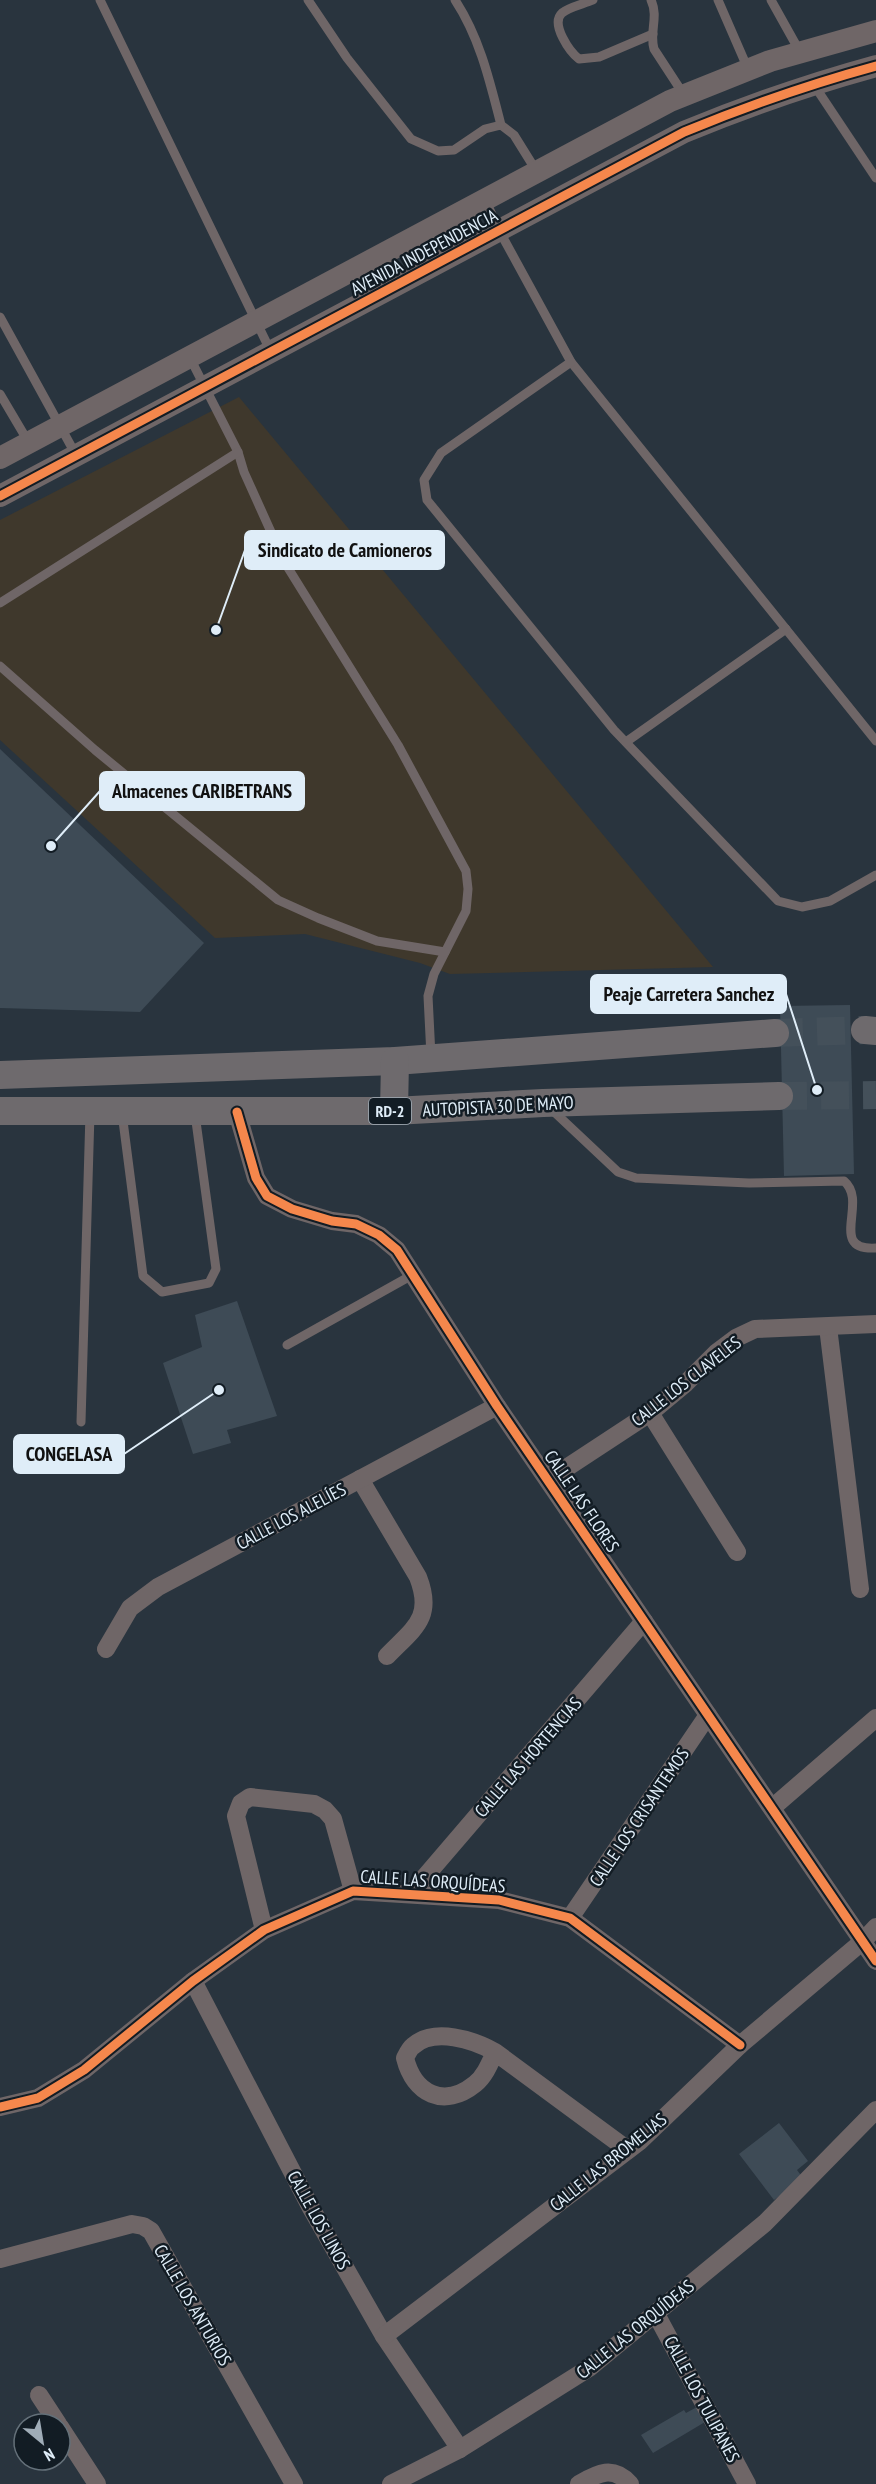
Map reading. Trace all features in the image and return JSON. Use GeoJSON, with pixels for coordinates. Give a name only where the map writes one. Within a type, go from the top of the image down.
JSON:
{"type":"FeatureCollection","features":[{"type":"Feature","properties":{"kind":"highway"},"geometry":{"type":"LineString","coordinates":[[0,1075],[432,1059],[775,1033]]}},
{"type":"Feature","properties":{"kind":"highway"},"geometry":{"type":"LineString","coordinates":[[394,1111],[395,1061]]}},
{"type":"Feature","properties":{"kind":"highway","name":"AUTOPISTA 30 DE MAYO"},"geometry":{"type":"LineString","coordinates":[[0,1111],[394,1111],[543,1103],[779,1096]]}},
{"type":"Feature","properties":{"kind":"street","name":"AVENIDA INDEPENDENCIA"},"geometry":{"type":"LineString","coordinates":[[0,458],[684,95],[748,69],[876,31]]}},
{"type":"Feature","properties":{"kind":"street","name":"AVENIDA INDEPENDENCIA"},"geometry":{"type":"LineString","coordinates":[[0,496],[500,232],[565,194],[684,132],[813,83],[876,66]]}},
{"type":"Feature","properties":{"kind":"street","name":"CALLE LAS FLORES"},"geometry":{"type":"LineString","coordinates":[[237,1112],[256,1178],[267,1196],[292,1209],[332,1221],[356,1224],[380,1235],[397,1250],[497,1406],[876,1960]]}},
{"type":"Feature","properties":{"kind":"street","name":"CALLE LOS CLAVELES"},"geometry":{"type":"LineString","coordinates":[[548,1480],[650,1413],[686,1383],[716,1353],[736,1338],[755,1329],[828,1328],[876,1324]]}},
{"type":"Feature","properties":{"kind":"street"},"geometry":{"type":"LineString","coordinates":[[828,1328],[860,1589]]}},
{"type":"Feature","properties":{"kind":"street","name":"CALLE LOS ALELÍES"},"geometry":{"type":"LineString","coordinates":[[106,1649],[130,1608],[158,1587],[497,1406]]}},
{"type":"Feature","properties":{"kind":"street"},"geometry":{"type":"LineString","coordinates":[[650,1413],[737,1552]]}},
{"type":"Feature","properties":{"kind":"street"},"geometry":{"type":"LineString","coordinates":[[360,1479],[418,1577],[425,1595],[425,1613],[387,1656]]}},
{"type":"Feature","properties":{"kind":"street","name":"CALLE LAS HORTENCIAS"},"geometry":{"type":"LineString","coordinates":[[411,1893],[644,1621]]}},
{"type":"Feature","properties":{"kind":"street","name":"CALLE LOS CRISANTEMOS"},"geometry":{"type":"LineString","coordinates":[[570,1918],[708,1715]]}},
{"type":"Feature","properties":{"kind":"street"},"geometry":{"type":"LineString","coordinates":[[772,1808],[876,1718]]}},
{"type":"Feature","properties":{"kind":"street"},"geometry":{"type":"LineString","coordinates":[[264,1930],[236,1816],[241,1803],[250,1797],[314,1804],[325,1810],[333,1819],[353,1891]]}},
{"type":"Feature","properties":{"kind":"street","name":"CALLE LAS ORQUÍDEAS"},"geometry":{"type":"LineString","coordinates":[[0,2107],[38,2098],[84,2070],[193,1981],[264,1930],[353,1891],[499,1900],[570,1918],[740,2045]]}},
{"type":"Feature","properties":{"kind":"street","name":"CALLE LAS BROMELIAS"},"geometry":{"type":"LineString","coordinates":[[384,2336],[628,2150],[740,2045],[863,1941],[876,1927]]}},
{"type":"Feature","properties":{"kind":"street","name":"CALLE LOS LINOS"},"geometry":{"type":"LineString","coordinates":[[193,1981],[311,2208],[384,2336],[460,2449]]}},
{"type":"Feature","properties":{"kind":"street"},"geometry":{"type":"LineString","coordinates":[[495,2052],[488,2067],[476,2083],[448,2096],[433,2095],[416,2084],[408,2071],[405,2058],[412,2046],[435,2037],[462,2040],[484,2046],[495,2052],[628,2150]]}},
{"type":"Feature","properties":{"kind":"street","name":"CALLE LAS ORQUÍDEAS"},"geometry":{"type":"LineString","coordinates":[[391,2484],[460,2449],[589,2368],[765,2223],[876,2110]]}},
{"type":"Feature","properties":{"kind":"street","name":"CALLE LOS ANTURIOS"},"geometry":{"type":"LineString","coordinates":[[0,2259],[132,2224],[143,2226],[151,2232],[294,2484]]}},
{"type":"Feature","properties":{"kind":"street","name":"CALLE LOS TULIPANES"},"geometry":{"type":"LineString","coordinates":[[656,2314],[747,2484]]}},
{"type":"Feature","properties":{"kind":"street"},"geometry":{"type":"LineString","coordinates":[[39,2395],[50,2412]]}},
{"type":"Feature","properties":{"kind":"street"},"geometry":{"type":"LineString","coordinates":[[72,2446],[97,2484]]}},
{"type":"Feature","properties":{"kind":"street"},"geometry":{"type":"LineString","coordinates":[[579,2484],[599,2472],[616,2473],[630,2484]]}},
{"type":"Feature","properties":{"kind":"lane"},"geometry":{"type":"LineString","coordinates":[[100,0],[271,352]]}},
{"type":"Feature","properties":{"kind":"lane"},"geometry":{"type":"LineString","coordinates":[[308,0],[347,58],[411,139],[438,151],[454,150],[485,129],[501,125]]}},
{"type":"Feature","properties":{"kind":"lane"},"geometry":{"type":"LineString","coordinates":[[455,0],[465,15],[486,66],[501,125],[514,135],[537,172]]}},
{"type":"Feature","properties":{"kind":"lane"},"geometry":{"type":"LineString","coordinates":[[593,0],[562,13],[558,19],[558,27],[566,45],[579,59],[600,57],[653,34]]}},
{"type":"Feature","properties":{"kind":"lane"},"geometry":{"type":"LineString","coordinates":[[651,0],[655,9],[656,24],[653,34],[654,49],[684,95]]}},
{"type":"Feature","properties":{"kind":"lane"},"geometry":{"type":"LineString","coordinates":[[718,0],[748,69]]}},
{"type":"Feature","properties":{"kind":"lane"},"geometry":{"type":"LineString","coordinates":[[771,0],[800,52]]}},
{"type":"Feature","properties":{"kind":"lane"},"geometry":{"type":"LineString","coordinates":[[813,83],[876,177]]}},
{"type":"Feature","properties":{"kind":"lane"},"geometry":{"type":"LineString","coordinates":[[485,200],[571,362],[876,741]]}},
{"type":"Feature","properties":{"kind":"lane"},"geometry":{"type":"LineString","coordinates":[[0,318],[76,455]]}},
{"type":"Feature","properties":{"kind":"lane"},"geometry":{"type":"LineString","coordinates":[[190,357],[238,452],[244,472],[285,563],[398,745],[466,871],[468,889],[466,911],[434,974],[428,996],[432,1059]]}},
{"type":"Feature","properties":{"kind":"lane"},"geometry":{"type":"LineString","coordinates":[[571,362],[441,453],[424,480],[427,500],[626,742],[778,901],[802,907],[830,901],[876,875]]}},
{"type":"Feature","properties":{"kind":"lane"},"geometry":{"type":"LineString","coordinates":[[0,394],[29,443]]}},
{"type":"Feature","properties":{"kind":"lane"},"geometry":{"type":"LineString","coordinates":[[0,603],[238,452]]}},
{"type":"Feature","properties":{"kind":"lane"},"geometry":{"type":"LineString","coordinates":[[626,742],[786,628]]}},
{"type":"Feature","properties":{"kind":"lane"},"geometry":{"type":"LineString","coordinates":[[0,666],[95,750],[278,900],[378,941],[445,952]]}},
{"type":"Feature","properties":{"kind":"lane"},"geometry":{"type":"LineString","coordinates":[[543,1103],[618,1172],[636,1178],[749,1183],[844,1181],[853,1193],[851,1237],[854,1244],[864,1249],[876,1248]]}},
{"type":"Feature","properties":{"kind":"lane"},"geometry":{"type":"LineString","coordinates":[[81,1422],[90,1111]]}},
{"type":"Feature","properties":{"kind":"lane"},"geometry":{"type":"LineString","coordinates":[[122,1111],[143,1276],[162,1292],[209,1283],[216,1269],[195,1112]]}},
{"type":"Feature","properties":{"kind":"lane"},"geometry":{"type":"LineString","coordinates":[[287,1345],[414,1274]]}},
{"type":"Feature","properties":{"kind":"shaded area"},"geometry":{"type":"Polygon","coordinates":[[[239,397],[713,967],[450,974],[420,963],[305,934],[215,938],[0,740],[0,520],[239,397]]]}},
{"type":"Feature","properties":{"kind":"building"},"geometry":{"type":"Polygon","coordinates":[[[0,749],[204,943],[140,1012],[0,1008],[0,749]]]}},
{"type":"Feature","properties":{"kind":"building"},"geometry":{"type":"Polygon","coordinates":[[[850,1005],[854,1174],[784,1176],[780,1006],[850,1005]]]}},
{"type":"Feature","properties":{"kind":"building"},"geometry":{"type":"Polygon","coordinates":[[[237,1301],[277,1416],[227,1430],[231,1443],[193,1454],[163,1363],[202,1347],[195,1315],[237,1301]]]}},
{"type":"Feature","properties":{"kind":"building"},"geometry":{"type":"Polygon","coordinates":[[[779,2123],[808,2161],[797,2170],[803,2178],[774,2200],[739,2154],[779,2123]]]}},
{"type":"Feature","properties":{"kind":"building"},"geometry":{"type":"Polygon","coordinates":[[[697,2407],[705,2422],[653,2453],[641,2435],[684,2410],[686,2413],[697,2407]]]}},
{"type":"Feature","properties":{"kind":"tunnel"},"geometry":{"type":"LineString","coordinates":[[775,1033],[865,1030]]}},
{"type":"Feature","properties":{"kind":"tunnel"},"geometry":{"type":"LineString","coordinates":[[779,1096],[876,1095]]}},
{"type":"Feature","properties":{"kind":"cycle path"},"geometry":{"type":"LineString","coordinates":[[0,496],[684,132],[779,96],[876,66]]}},
{"type":"Feature","properties":{"kind":"cycle path"},"geometry":{"type":"LineString","coordinates":[[237,1112],[256,1178],[267,1196],[292,1209],[332,1221],[356,1224],[379,1235],[397,1250],[497,1406],[876,1961]]}},
{"type":"Feature","properties":{"kind":"cycle path"},"geometry":{"type":"LineString","coordinates":[[0,2107],[38,2098],[84,2070],[193,1981],[264,1930],[353,1891],[499,1900],[570,1918],[740,2045]]}},
{"type":"Feature","properties":{"kind":"place","name":"Sindicato de Camioneros"},"geometry":{"type":"Point","coordinates":[216,630]}},
{"type":"Feature","properties":{"kind":"place","name":"Almacenes CARIBETRANS"},"geometry":{"type":"Point","coordinates":[51,846]}},
{"type":"Feature","properties":{"kind":"place","name":"Peaje Carretera Sanchez"},"geometry":{"type":"Point","coordinates":[817,1090]}},
{"type":"Feature","properties":{"kind":"place","name":"CONGELASA"},"geometry":{"type":"Point","coordinates":[219,1390]}}]}
